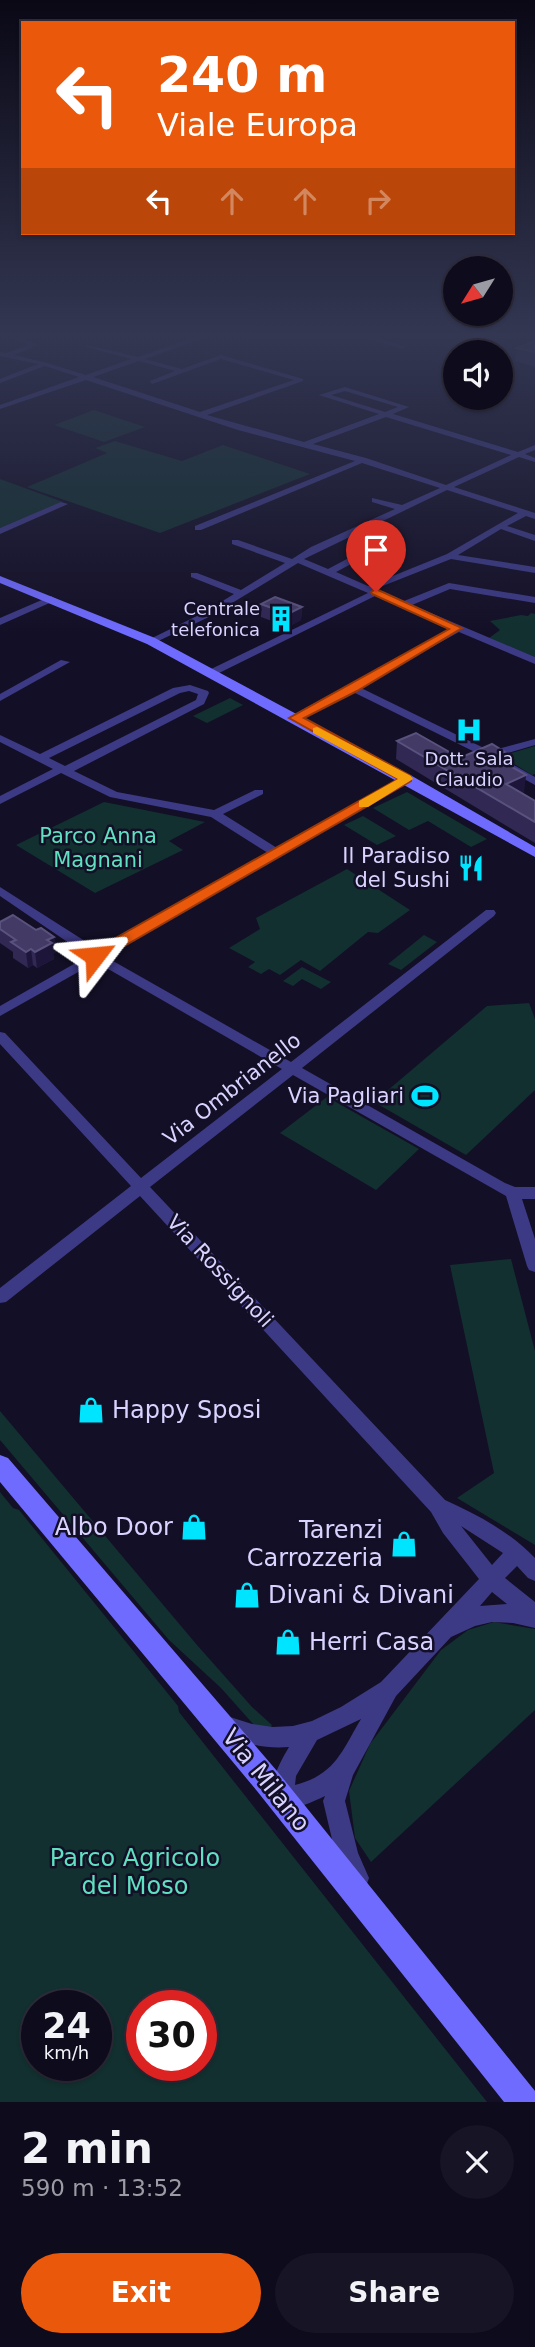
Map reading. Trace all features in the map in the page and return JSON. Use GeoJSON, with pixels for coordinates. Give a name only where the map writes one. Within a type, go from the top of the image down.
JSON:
{"type":"FeatureCollection","features":[{"type":"Feature","properties":{"kind":"street"},"geometry":{"type":"LineString","coordinates":[[277,436],[363,460],[531,515]]}},
{"type":"Feature","properties":{"kind":"street"},"geometry":{"type":"LineString","coordinates":[[306,444],[327,436]]}},
{"type":"Feature","properties":{"kind":"street"},"geometry":{"type":"LineString","coordinates":[[454,436],[535,460]]}},
{"type":"Feature","properties":{"kind":"street"},"geometry":{"type":"LineString","coordinates":[[151,641],[206,615],[294,561],[535,447]]}},
{"type":"Feature","properties":{"kind":"street"},"geometry":{"type":"LineString","coordinates":[[198,528],[363,460]]}},
{"type":"Feature","properties":{"kind":"street"},"geometry":{"type":"LineString","coordinates":[[375,499],[402,508]]}},
{"type":"Feature","properties":{"kind":"street"},"geometry":{"type":"LineString","coordinates":[[0,531],[64,504]]}},
{"type":"Feature","properties":{"kind":"street"},"geometry":{"type":"LineString","coordinates":[[211,673],[372,590],[450,556],[500,526],[531,515]]}},
{"type":"Feature","properties":{"kind":"street"},"geometry":{"type":"LineString","coordinates":[[500,526],[535,538]]}},
{"type":"Feature","properties":{"kind":"street"},"geometry":{"type":"LineString","coordinates":[[235,542],[330,572],[535,662]]}},
{"type":"Feature","properties":{"kind":"street"},"geometry":{"type":"LineString","coordinates":[[330,572],[365,553]]}},
{"type":"Feature","properties":{"kind":"street"},"geometry":{"type":"LineString","coordinates":[[450,556],[535,570]]}},
{"type":"Feature","properties":{"kind":"street"},"geometry":{"type":"LineString","coordinates":[[194,575],[240,593]]}},
{"type":"Feature","properties":{"kind":"street"},"geometry":{"type":"LineString","coordinates":[[0,579],[151,641],[407,779],[535,853]]}},
{"type":"Feature","properties":{"kind":"street"},"geometry":{"type":"LineString","coordinates":[[404,605],[449,586],[535,600]]}},
{"type":"Feature","properties":{"kind":"street"},"geometry":{"type":"LineString","coordinates":[[0,622],[51,599]]}},
{"type":"Feature","properties":{"kind":"street"},"geometry":{"type":"LineString","coordinates":[[295,718],[457,628]]}},
{"type":"Feature","properties":{"kind":"street"},"geometry":{"type":"LineString","coordinates":[[0,698],[65,662]]}},
{"type":"Feature","properties":{"kind":"street"},"geometry":{"type":"LineString","coordinates":[[0,801],[200,702],[204,693],[190,688],[177,690],[40,758]]}},
{"type":"Feature","properties":{"kind":"street"},"geometry":{"type":"LineString","coordinates":[[353,688],[489,755],[535,782]]}},
{"type":"Feature","properties":{"kind":"street"},"geometry":{"type":"LineString","coordinates":[[0,738],[114,795],[215,814],[276,853]]}},
{"type":"Feature","properties":{"kind":"street"},"geometry":{"type":"LineString","coordinates":[[489,755],[535,742]]}},
{"type":"Feature","properties":{"kind":"street"},"geometry":{"type":"LineString","coordinates":[[0,1012],[407,779]]}},
{"type":"Feature","properties":{"kind":"street"},"geometry":{"type":"LineString","coordinates":[[215,814],[259,792]]}},
{"type":"Feature","properties":{"kind":"street"},"geometry":{"type":"LineString","coordinates":[[0,891],[93,951],[95,956],[291,1069],[513,1192],[535,1193]]}},
{"type":"Feature","properties":{"kind":"street","name":"Via Ombrianello"},"geometry":{"type":"LineString","coordinates":[[0,1297],[490,913]]}},
{"type":"Feature","properties":{"kind":"street","name":"Via Rossignoli"},"geometry":{"type":"LineString","coordinates":[[0,1036],[438,1506],[450,1527],[491,1579],[535,1617]]}},
{"type":"Feature","properties":{"kind":"street"},"geometry":{"type":"LineString","coordinates":[[513,1192],[535,1266]]}},
{"type":"Feature","properties":{"kind":"street","name":"Via Milano"},"geometry":{"type":"LineString","coordinates":[[0,1465],[11,1488],[218,1722],[524,2102]]}},
{"type":"Feature","properties":{"kind":"street","name":"Via Rossignoli"},"geometry":{"type":"LineString","coordinates":[[438,1506],[481,1525],[517,1552],[535,1572]]}},
{"type":"Feature","properties":{"kind":"street"},"geometry":{"type":"LineString","coordinates":[[491,1579],[517,1552]]}},
{"type":"Feature","properties":{"kind":"street","name":"Via Rossignoli"},"geometry":{"type":"LineString","coordinates":[[381,1924],[347,1856],[334,1801],[343,1771],[389,1689],[491,1579]]}},
{"type":"Feature","properties":{"kind":"street","name":"Via Rossignoli"},"geometry":{"type":"LineString","coordinates":[[434,1641],[462,1621],[493,1611],[535,1617]]}},
{"type":"Feature","properties":{"kind":"street","name":"Via Rossignoli"},"geometry":{"type":"LineString","coordinates":[[218,1722],[246,1734],[276,1740],[336,1723],[389,1689]]}},
{"type":"Feature","properties":{"kind":"street"},"geometry":{"type":"LineString","coordinates":[[282,1799],[286,1773],[310,1732]]}},
{"type":"Feature","properties":{"kind":"street","name":"Via Rossignoli"},"geometry":{"type":"LineString","coordinates":[[282,1799],[304,1796],[343,1771]]}},
{"type":"Feature","properties":{"kind":"green space"},"geometry":{"type":"Polygon","coordinates":[[[87,436],[120,436],[104,442],[87,436]]]}},
{"type":"Feature","properties":{"kind":"green space"},"geometry":{"type":"Polygon","coordinates":[[[115,441],[182,461],[223,445],[310,474],[160,533],[27,487],[107,453],[95,448],[115,441]]]}},
{"type":"Feature","properties":{"kind":"green space"},"geometry":{"type":"Polygon","coordinates":[[[0,479],[63,502],[0,528],[0,479]]]}},
{"type":"Feature","properties":{"kind":"green space"},"geometry":{"type":"Polygon","coordinates":[[[535,614],[535,657],[489,638],[500,630],[490,621],[528,616],[535,614]]]}},
{"type":"Feature","properties":{"kind":"green space"},"geometry":{"type":"Polygon","coordinates":[[[230,698],[243,705],[207,723],[193,716],[230,698]]]}},
{"type":"Feature","properties":{"kind":"green space"},"geometry":{"type":"Polygon","coordinates":[[[535,746],[535,774],[532,775],[506,759],[508,754],[535,746]]]}},
{"type":"Feature","properties":{"kind":"green space"},"geometry":{"type":"Polygon","coordinates":[[[407,792],[487,839],[471,847],[428,821],[409,830],[373,808],[407,792]]]}},
{"type":"Feature","properties":{"kind":"green space","name":"Parco Anna Magnani"},"geometry":{"type":"Polygon","coordinates":[[[104,802],[205,822],[169,841],[183,850],[95,893],[16,845],[104,802]]]}},
{"type":"Feature","properties":{"kind":"green space"},"geometry":{"type":"Polygon","coordinates":[[[363,816],[396,836],[377,845],[344,825],[363,816]]]}},
{"type":"Feature","properties":{"kind":"green space"},"geometry":{"type":"Polygon","coordinates":[[[347,869],[410,910],[378,933],[368,932],[320,971],[301,960],[280,975],[269,969],[261,974],[248,967],[255,962],[229,948],[260,929],[256,918],[347,869]]]}},
{"type":"Feature","properties":{"kind":"green space"},"geometry":{"type":"Polygon","coordinates":[[[424,935],[437,942],[401,970],[388,964],[424,935]]]}},
{"type":"Feature","properties":{"kind":"green space"},"geometry":{"type":"Polygon","coordinates":[[[302,967],[331,982],[321,989],[302,979],[293,986],[283,981],[302,967]]]}},
{"type":"Feature","properties":{"kind":"green space"},"geometry":{"type":"Polygon","coordinates":[[[529,1003],[535,1019],[535,1090],[466,1155],[374,1102],[487,1006],[529,1003]]]}},
{"type":"Feature","properties":{"kind":"green space"},"geometry":{"type":"Polygon","coordinates":[[[327,1097],[419,1149],[376,1190],[280,1133],[327,1097]]]}},
{"type":"Feature","properties":{"kind":"green space"},"geometry":{"type":"Polygon","coordinates":[[[511,1259],[535,1351],[535,1545],[457,1498],[494,1473],[450,1265],[511,1259]]]}},
{"type":"Feature","properties":{"kind":"green space"},"geometry":{"type":"Polygon","coordinates":[[[0,1411],[197,1645],[252,1707],[272,1725],[267,1732],[254,1725],[221,1688],[169,1640],[0,1440],[0,1411]]]}},
{"type":"Feature","properties":{"kind":"green space","name":"Parco Agricolo del Moso"},"geometry":{"type":"Polygon","coordinates":[[[0,1492],[13,1508],[19,1510],[178,1706],[179,1712],[487,2102],[0,2102],[0,1492]]]}},
{"type":"Feature","properties":{"kind":"green space"},"geometry":{"type":"Polygon","coordinates":[[[494,1622],[535,1629],[535,1710],[371,1862],[355,1838],[349,1791],[370,1744],[441,1650],[468,1630],[494,1622]]]}},
{"type":"Feature","properties":{"kind":"building"},"geometry":{"type":"Polygon","coordinates":[[[275,597],[302,607],[288,614],[261,604],[275,597]]]}},
{"type":"Feature","properties":{"kind":"building"},"geometry":{"type":"Polygon","coordinates":[[[416,733],[460,758],[492,744],[505,752],[494,757],[526,775],[506,784],[535,801],[535,822],[397,741],[416,733]]]}},
{"type":"Feature","properties":{"kind":"building"},"geometry":{"type":"Polygon","coordinates":[[[13,915],[36,930],[41,928],[54,937],[47,940],[52,943],[35,952],[31,949],[26,952],[11,942],[16,940],[0,929],[0,922],[13,915]]]}},
{"type":"Feature","properties":{"kind":"slow traffic"},"geometry":{"type":"LineString","coordinates":[[317,730],[407,779],[363,804]]}},
{"type":"Feature","properties":{"kind":"place","name":"Centrale telefonica"},"geometry":{"type":"Point","coordinates":[281,619]}},
{"type":"Feature","properties":{"kind":"place","name":"Dott. Sala Claudio"},"geometry":{"type":"Point","coordinates":[469,730]}},
{"type":"Feature","properties":{"kind":"place","name":"Il Paradiso del Sushi"},"geometry":{"type":"Point","coordinates":[471,868]}},
{"type":"Feature","properties":{"kind":"place","name":"Via Pagliari"},"geometry":{"type":"Point","coordinates":[425,1096]}},
{"type":"Feature","properties":{"kind":"place","name":"Happy Sposi"},"geometry":{"type":"Point","coordinates":[91,1410]}},
{"type":"Feature","properties":{"kind":"place","name":"Albo Door"},"geometry":{"type":"Point","coordinates":[194,1527]}},
{"type":"Feature","properties":{"kind":"place","name":"Tarenzi Carrozzeria"},"geometry":{"type":"Point","coordinates":[404,1544]}},
{"type":"Feature","properties":{"kind":"place","name":"Divani & Divani"},"geometry":{"type":"Point","coordinates":[247,1595]}},
{"type":"Feature","properties":{"kind":"place","name":"Herri Casa"},"geometry":{"type":"Point","coordinates":[288,1642]}},
{"type":"Feature","properties":{"kind":"route"},"geometry":{"type":"LineString","coordinates":[[95,956],[407,779],[295,718],[457,628],[376,592]]}}]}
